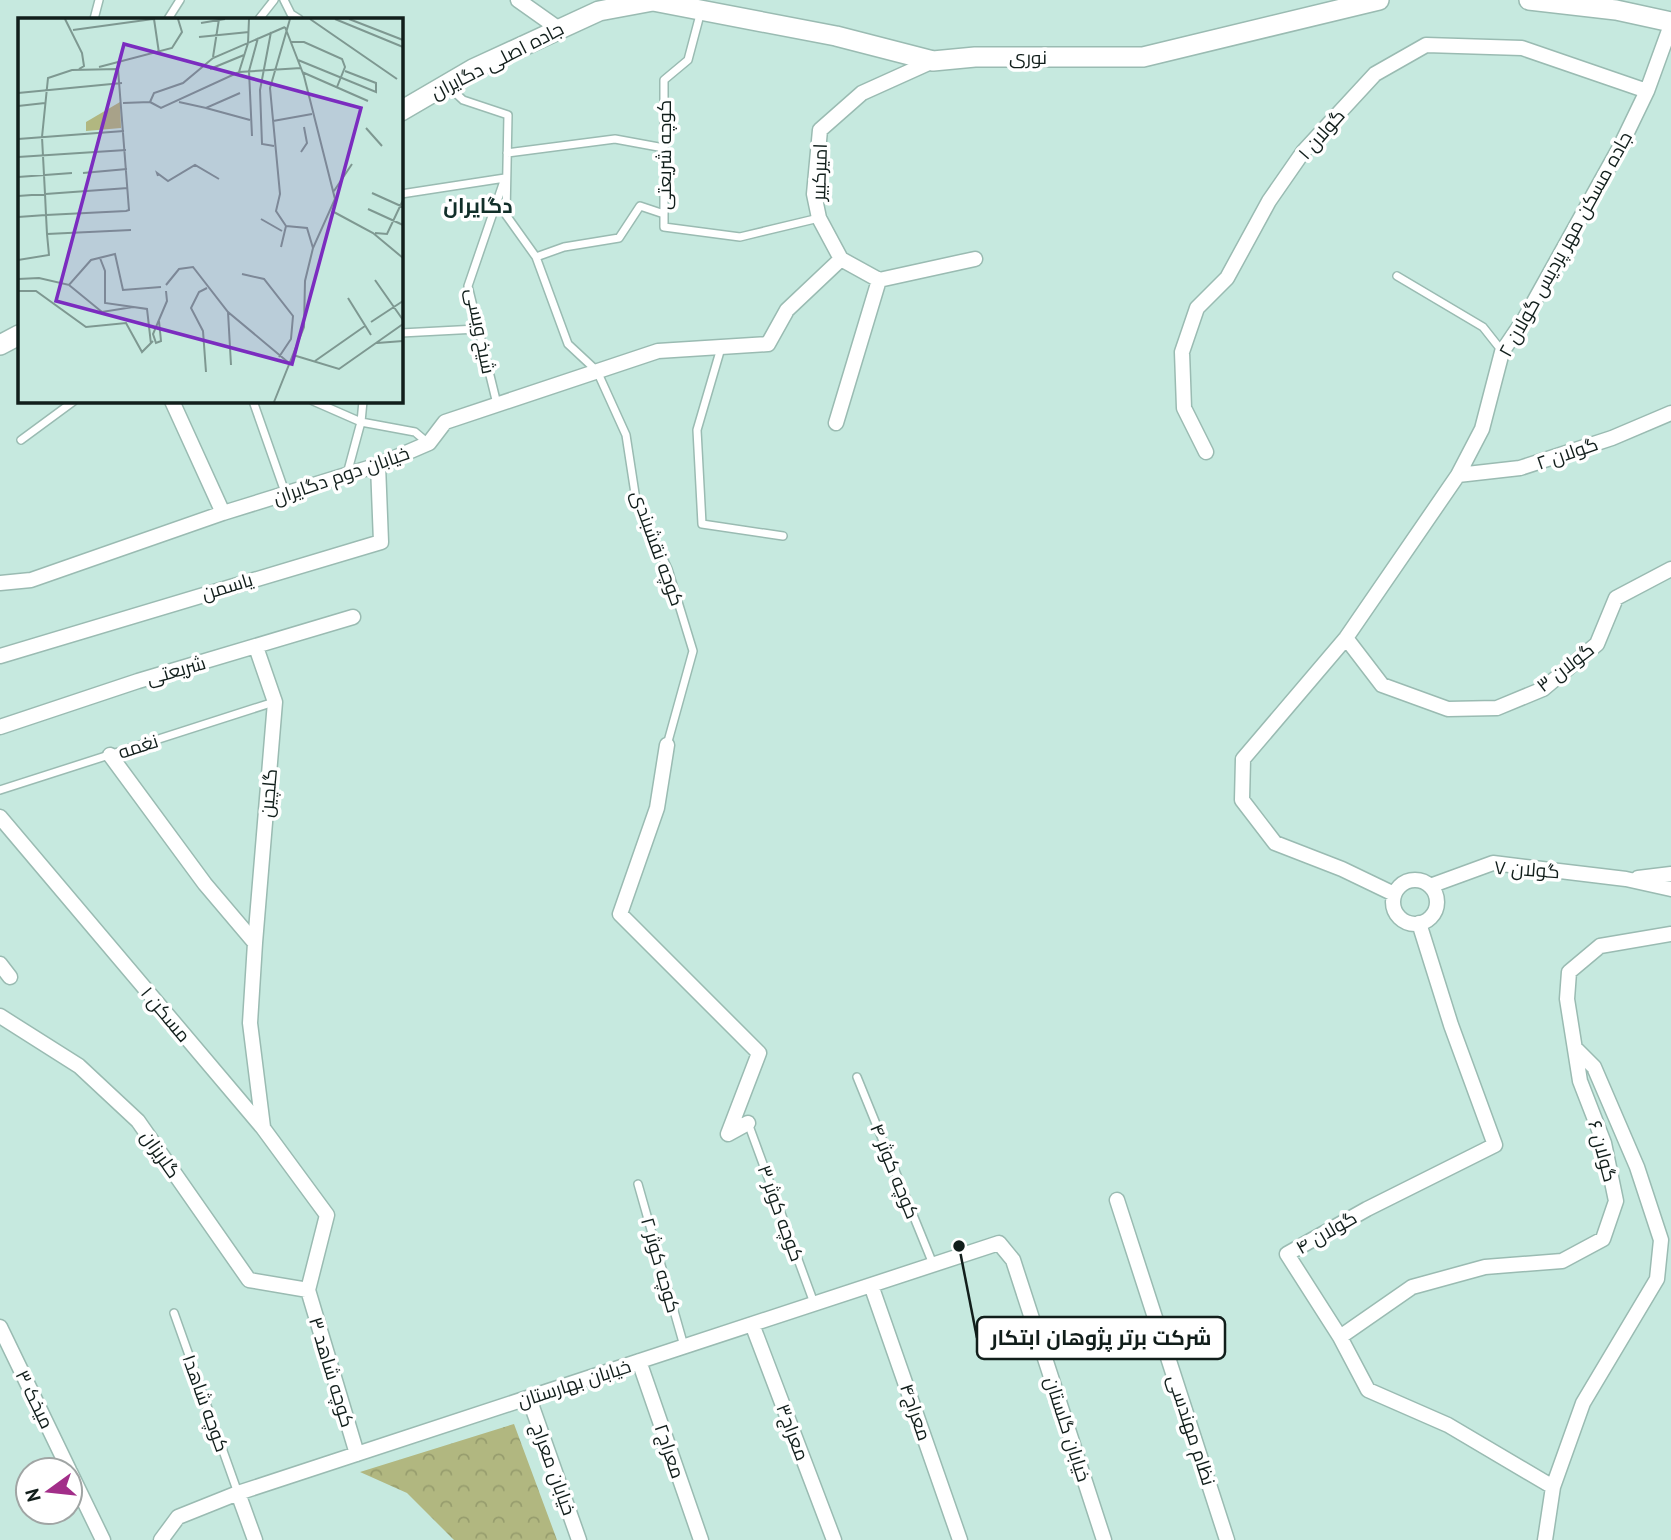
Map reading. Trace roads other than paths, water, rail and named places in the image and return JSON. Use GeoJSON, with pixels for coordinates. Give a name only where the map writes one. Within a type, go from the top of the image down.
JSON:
{"type":"FeatureCollection","features":[{"type":"Feature","properties":{"kind":"street"},"geometry":{"type":"LineString","coordinates":[[518,0],[559,29]]}},
{"type":"Feature","properties":{"kind":"street","name":"نوری"},"geometry":{"type":"LineString","coordinates":[[678,2],[701,11],[835,36],[933,61],[975,57],[1143,57],[1379,0]]}},
{"type":"Feature","properties":{"kind":"street"},"geometry":{"type":"LineString","coordinates":[[1529,0],[1617,5],[1671,24]]}},
{"type":"Feature","properties":{"kind":"street","name":"جاده اصلی دگایران"},"geometry":{"type":"LineString","coordinates":[[402,110],[473,69],[598,10],[653,1],[678,2]]}},
{"type":"Feature","properties":{"kind":"street","name":"جاده مسکن مهر پردیس گولان ۲"},"geometry":{"type":"LineString","coordinates":[[1394,894],[1342,869],[1275,843],[1242,800],[1243,759],[1346,638],[1458,475],[1482,429],[1502,352],[1525,318],[1620,147],[1647,91],[1671,24]]}},
{"type":"Feature","properties":{"kind":"street","name":"گولان ۱"},"geometry":{"type":"LineString","coordinates":[[1206,452],[1184,408],[1182,352],[1197,308],[1227,278],[1269,201],[1303,152],[1375,74],[1426,45],[1522,48],[1647,91]]}},
{"type":"Feature","properties":{"kind":"street","name":"امیرکبیر"},"geometry":{"type":"LineString","coordinates":[[841,259],[819,218],[814,194],[820,130],[862,93],[933,61]]}},
{"type":"Feature","properties":{"kind":"street"},"geometry":{"type":"LineString","coordinates":[[841,259],[879,280],[975,259]]}},
{"type":"Feature","properties":{"kind":"street","name":"خیابان دوم دگایران"},"geometry":{"type":"LineString","coordinates":[[0,583],[30,580],[223,513],[378,465],[429,443],[445,422],[658,351],[768,344],[787,310],[841,259]]}},
{"type":"Feature","properties":{"kind":"street"},"geometry":{"type":"LineString","coordinates":[[836,422],[879,280]]}},
{"type":"Feature","properties":{"kind":"street"},"geometry":{"type":"LineString","coordinates":[[172,402],[223,513]]}},
{"type":"Feature","properties":{"kind":"street","name":"گولان ۲"},"geometry":{"type":"LineString","coordinates":[[1458,475],[1520,468],[1612,438],[1671,413]]}},
{"type":"Feature","properties":{"kind":"street","name":"یاسمن"},"geometry":{"type":"LineString","coordinates":[[0,656],[381,542],[378,465]]}},
{"type":"Feature","properties":{"kind":"street","name":"گولان ۳"},"geometry":{"type":"LineString","coordinates":[[1346,638],[1382,685],[1448,709],[1497,708],[1543,689],[1597,644],[1616,598],[1671,569]]}},
{"type":"Feature","properties":{"kind":"street","name":"شریعتی"},"geometry":{"type":"LineString","coordinates":[[0,727],[138,681],[352,617]]}},
{"type":"Feature","properties":{"kind":"street","name":"گلچین"},"geometry":{"type":"LineString","coordinates":[[256,647],[275,702],[250,1023],[263,1128]]}},
{"type":"Feature","properties":{"kind":"street"},"geometry":{"type":"LineString","coordinates":[[667,745],[657,808],[620,914],[759,1053],[729,1134],[748,1123]]}},
{"type":"Feature","properties":{"kind":"street"},"geometry":{"type":"LineString","coordinates":[[110,755],[205,884],[255,943]]}},
{"type":"Feature","properties":{"kind":"street","name":"مسکن ۱"},"geometry":{"type":"LineString","coordinates":[[0,817],[263,1128],[327,1215],[308,1290]]}},
{"type":"Feature","properties":{"kind":"street","name":"گولان ۷"},"geometry":{"type":"LineString","coordinates":[[1430,886],[1493,863],[1626,879],[1671,889]]}},
{"type":"Feature","properties":{"kind":"street","name":"گولان ۷"},"geometry":{"type":"LineString","coordinates":[[1626,879],[1671,874]]}},
{"type":"Feature","properties":{"kind":"street"},"geometry":{"type":"LineString","coordinates":[[1409,880],[1420,880],[1430,886],[1436,896],[1436,908],[1430,918],[1419,923],[1408,923],[1398,916],[1393,906],[1394,894],[1400,886],[1409,880]]}},
{"type":"Feature","properties":{"kind":"street","name":"گولان ۴"},"geometry":{"type":"LineString","coordinates":[[1419,923],[1455,1037],[1495,1145],[1367,1209],[1287,1254],[1340,1337],[1368,1390],[1448,1425],[1553,1487]]}},
{"type":"Feature","properties":{"kind":"street","name":"گولان ۶"},"geometry":{"type":"LineString","coordinates":[[1340,1337],[1412,1286],[1485,1267],[1562,1261],[1603,1239],[1616,1201],[1604,1143],[1580,1081],[1567,999],[1569,972],[1600,946],[1671,934]]}},
{"type":"Feature","properties":{"kind":"street"},"geometry":{"type":"LineString","coordinates":[[0,964],[10,977]]}},
{"type":"Feature","properties":{"kind":"street","name":"گلریزان"},"geometry":{"type":"LineString","coordinates":[[0,1016],[79,1066],[138,1121],[249,1280],[308,1290]]}},
{"type":"Feature","properties":{"kind":"street"},"geometry":{"type":"LineString","coordinates":[[1545,1540],[1553,1487],[1583,1403],[1657,1279],[1661,1240],[1637,1167],[1594,1067],[1574,1048]]}},
{"type":"Feature","properties":{"kind":"street","name":"نظام مهندسی"},"geometry":{"type":"LineString","coordinates":[[1117,1200],[1227,1540]]}},
{"type":"Feature","properties":{"kind":"street","name":"خیابان بهارستان"},"geometry":{"type":"LineString","coordinates":[[161,1540],[178,1517],[238,1493],[999,1242]]}},
{"type":"Feature","properties":{"kind":"street","name":"خیابان گلستان"},"geometry":{"type":"LineString","coordinates":[[999,1242],[1013,1260],[1104,1540]]}},
{"type":"Feature","properties":{"kind":"street","name":"معراج۴"},"geometry":{"type":"LineString","coordinates":[[871,1285],[960,1540]]}},
{"type":"Feature","properties":{"kind":"street","name":"کوچه شاهد ۳"},"geometry":{"type":"LineString","coordinates":[[308,1290],[357,1454]]}},
{"type":"Feature","properties":{"kind":"street","name":"معراج۳"},"geometry":{"type":"LineString","coordinates":[[752,1324],[834,1540]]}},
{"type":"Feature","properties":{"kind":"street","name":"میخک ۳"},"geometry":{"type":"LineString","coordinates":[[0,1327],[63,1456]]}},
{"type":"Feature","properties":{"kind":"street","name":"معراج۲"},"geometry":{"type":"LineString","coordinates":[[639,1361],[701,1540]]}},
{"type":"Feature","properties":{"kind":"street","name":"خیابان معراج"},"geometry":{"type":"LineString","coordinates":[[529,1398],[579,1540]]}},
{"type":"Feature","properties":{"kind":"street"},"geometry":{"type":"LineString","coordinates":[[238,1493],[255,1540]]}},
{"type":"Feature","properties":{"kind":"street","name":"میخک ۳"},"geometry":{"type":"LineString","coordinates":[[84,1500],[103,1540]]}},
{"type":"Feature","properties":{"kind":"lane"},"geometry":{"type":"LineString","coordinates":[[94,18],[99,0]]}},
{"type":"Feature","properties":{"kind":"lane"},"geometry":{"type":"LineString","coordinates":[[169,18],[180,0]]}},
{"type":"Feature","properties":{"kind":"lane"},"geometry":{"type":"LineString","coordinates":[[260,18],[274,0]]}},
{"type":"Feature","properties":{"kind":"lane"},"geometry":{"type":"LineString","coordinates":[[284,0],[291,14],[297,18]]}},
{"type":"Feature","properties":{"kind":"lane","name":"کوچه شریعتی"},"geometry":{"type":"LineString","coordinates":[[701,11],[688,60],[664,79],[664,227],[740,237],[819,218]]}},
{"type":"Feature","properties":{"kind":"lane","name":"کوچه نقشبندی"},"geometry":{"type":"LineString","coordinates":[[446,85],[463,100],[508,114],[506,215],[536,257],[568,344],[597,372],[626,435],[636,499],[668,569],[693,651],[667,745]]}},
{"type":"Feature","properties":{"kind":"lane"},"geometry":{"type":"LineString","coordinates":[[507,153],[615,139],[664,148]]}},
{"type":"Feature","properties":{"kind":"lane"},"geometry":{"type":"LineString","coordinates":[[402,194],[505,178]]}},
{"type":"Feature","properties":{"kind":"lane","name":"شیخ ویسی"},"geometry":{"type":"LineString","coordinates":[[497,405],[468,286],[505,178]]}},
{"type":"Feature","properties":{"kind":"lane"},"geometry":{"type":"LineString","coordinates":[[536,257],[564,247],[619,238],[640,206],[664,214]]}},
{"type":"Feature","properties":{"kind":"lane"},"geometry":{"type":"LineString","coordinates":[[1397,276],[1434,295],[1483,327],[1502,352]]}},
{"type":"Feature","properties":{"kind":"lane"},"geometry":{"type":"LineString","coordinates":[[402,332],[477,329]]}},
{"type":"Feature","properties":{"kind":"lane"},"geometry":{"type":"LineString","coordinates":[[722,347],[697,430],[702,524],[783,536]]}},
{"type":"Feature","properties":{"kind":"lane"},"geometry":{"type":"LineString","coordinates":[[21,440],[73,402]]}},
{"type":"Feature","properties":{"kind":"lane"},"geometry":{"type":"LineString","coordinates":[[253,402],[286,495]]}},
{"type":"Feature","properties":{"kind":"lane"},"geometry":{"type":"LineString","coordinates":[[315,402],[361,422],[415,432],[429,443]]}},
{"type":"Feature","properties":{"kind":"lane"},"geometry":{"type":"LineString","coordinates":[[347,474],[361,422],[363,402]]}},
{"type":"Feature","properties":{"kind":"lane","name":"نغمه"},"geometry":{"type":"LineString","coordinates":[[0,790],[275,702]]}},
{"type":"Feature","properties":{"kind":"lane","name":"کوچه کوثر ۴"},"geometry":{"type":"LineString","coordinates":[[858,1077],[933,1264]]}},
{"type":"Feature","properties":{"kind":"lane","name":"کوچه کوثر ۳"},"geometry":{"type":"LineString","coordinates":[[748,1123],[814,1303]]}},
{"type":"Feature","properties":{"kind":"lane","name":"کوچه کوثر ۲"},"geometry":{"type":"LineString","coordinates":[[638,1184],[684,1346]]}},
{"type":"Feature","properties":{"kind":"lane","name":"کوچه شاهد۱"},"geometry":{"type":"LineString","coordinates":[[174,1313],[238,1493]]}},
{"type":"Feature","properties":{"kind":"place","name":"شرکت برتر پژوهان ابتکار"},"geometry":{"type":"Point","coordinates":[959,1246]}},
{"type":"Feature","properties":{"kind":"district","name":"دگایران"},"geometry":{"type":"Point","coordinates":[478,205]}}]}
